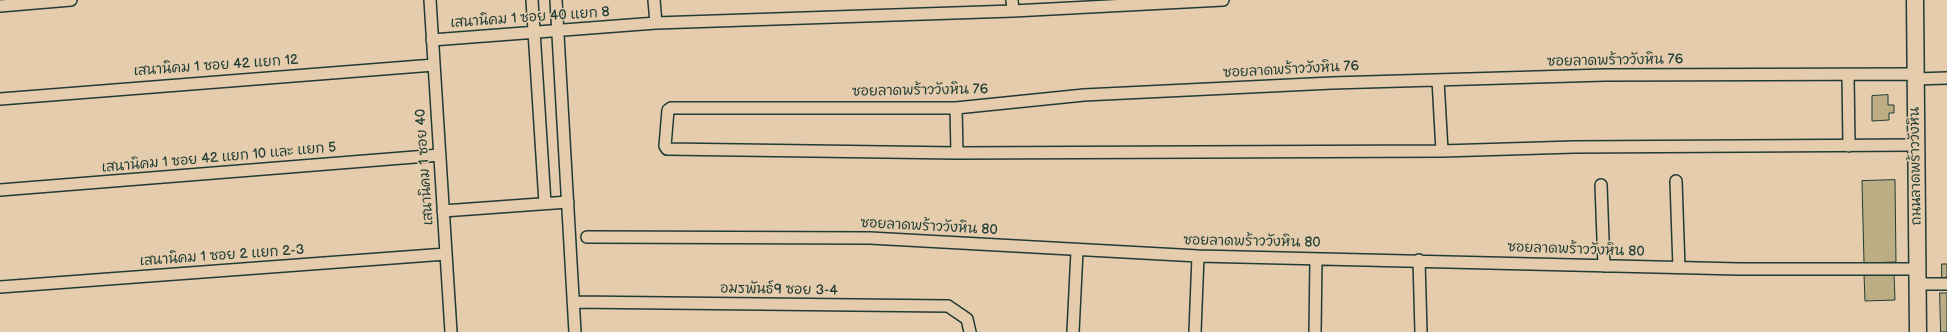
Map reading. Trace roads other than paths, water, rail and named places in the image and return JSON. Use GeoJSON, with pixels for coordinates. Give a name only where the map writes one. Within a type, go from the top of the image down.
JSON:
{"type":"FeatureCollection","features":[{"type":"Feature","properties":{"kind":"main road","name":"ถนนลาดพร้าววังหิน"},"geometry":{"type":"LineString","coordinates":[[1915,0],[1918,332]]}},
{"type":"Feature","properties":{"kind":"street"},"geometry":{"type":"LineString","coordinates":[[0,6],[71,0]]}},
{"type":"Feature","properties":{"kind":"street","name":"เสนานิคม 1 ซอย 40"},"geometry":{"type":"LineString","coordinates":[[430,0],[451,332]]}},
{"type":"Feature","properties":{"kind":"street"},"geometry":{"type":"LineString","coordinates":[[532,0],[545,203]]}},
{"type":"Feature","properties":{"kind":"street"},"geometry":{"type":"LineString","coordinates":[[556,0],[575,332]]}},
{"type":"Feature","properties":{"kind":"street"},"geometry":{"type":"LineString","coordinates":[[654,0],[656,24]]}},
{"type":"Feature","properties":{"kind":"street","name":"เสนานิคม 1 ซอย 40 แยก 8"},"geometry":{"type":"LineString","coordinates":[[432,40],[656,24],[1013,5],[1223,0]]}},
{"type":"Feature","properties":{"kind":"street","name":"เสนานิคม 1 ซอย 42 แยก 12"},"geometry":{"type":"LineString","coordinates":[[0,99],[434,65]]}},
{"type":"Feature","properties":{"kind":"street"},"geometry":{"type":"LineString","coordinates":[[1848,74],[1849,146]]}},
{"type":"Feature","properties":{"kind":"street","name":"ซอยลาดพร้าววังหิน 76"},"geometry":{"type":"LineString","coordinates":[[958,153],[666,148],[668,108],[956,108],[1084,95],[1332,83],[1605,75],[1848,74],[1947,78]]}},
{"type":"Feature","properties":{"kind":"street"},"geometry":{"type":"LineString","coordinates":[[1438,80],[1442,151]]}},
{"type":"Feature","properties":{"kind":"street"},"geometry":{"type":"LineString","coordinates":[[956,108],[958,153],[1442,151],[1574,147],[1916,145]]}},
{"type":"Feature","properties":{"kind":"street","name":"เสนานิคม 1 ซอย 42 แยก 10 และ แยก 5"},"geometry":{"type":"LineString","coordinates":[[0,190],[440,155]]}},
{"type":"Feature","properties":{"kind":"street"},"geometry":{"type":"LineString","coordinates":[[1676,180],[1679,268]]}},
{"type":"Feature","properties":{"kind":"street"},"geometry":{"type":"LineString","coordinates":[[1601,184],[1604,266]]}},
{"type":"Feature","properties":{"kind":"street"},"geometry":{"type":"LineString","coordinates":[[443,211],[568,202]]}},
{"type":"Feature","properties":{"kind":"street","name":"ซอยลาดพร้าววังหิน 80"},"geometry":{"type":"LineString","coordinates":[[587,237],[870,238],[1198,256],[1419,260],[1917,277],[1947,284]]}},
{"type":"Feature","properties":{"kind":"street"},"geometry":{"type":"LineString","coordinates":[[1073,332],[1077,250]]}},
{"type":"Feature","properties":{"kind":"street","name":"เสนานิคม 1 ซอย 2 แยก 2-3"},"geometry":{"type":"LineString","coordinates":[[0,287],[446,254]]}},
{"type":"Feature","properties":{"kind":"street"},"geometry":{"type":"LineString","coordinates":[[1195,332],[1198,256]]}},
{"type":"Feature","properties":{"kind":"street"},"geometry":{"type":"LineString","coordinates":[[1315,332],[1316,259]]}},
{"type":"Feature","properties":{"kind":"street"},"geometry":{"type":"LineString","coordinates":[[1419,260],[1421,332]]}},
{"type":"Feature","properties":{"kind":"street","name":"อมรพันธ์9 ซอย 3-4"},"geometry":{"type":"LineString","coordinates":[[573,302],[948,306],[967,319],[970,332]]}}]}
